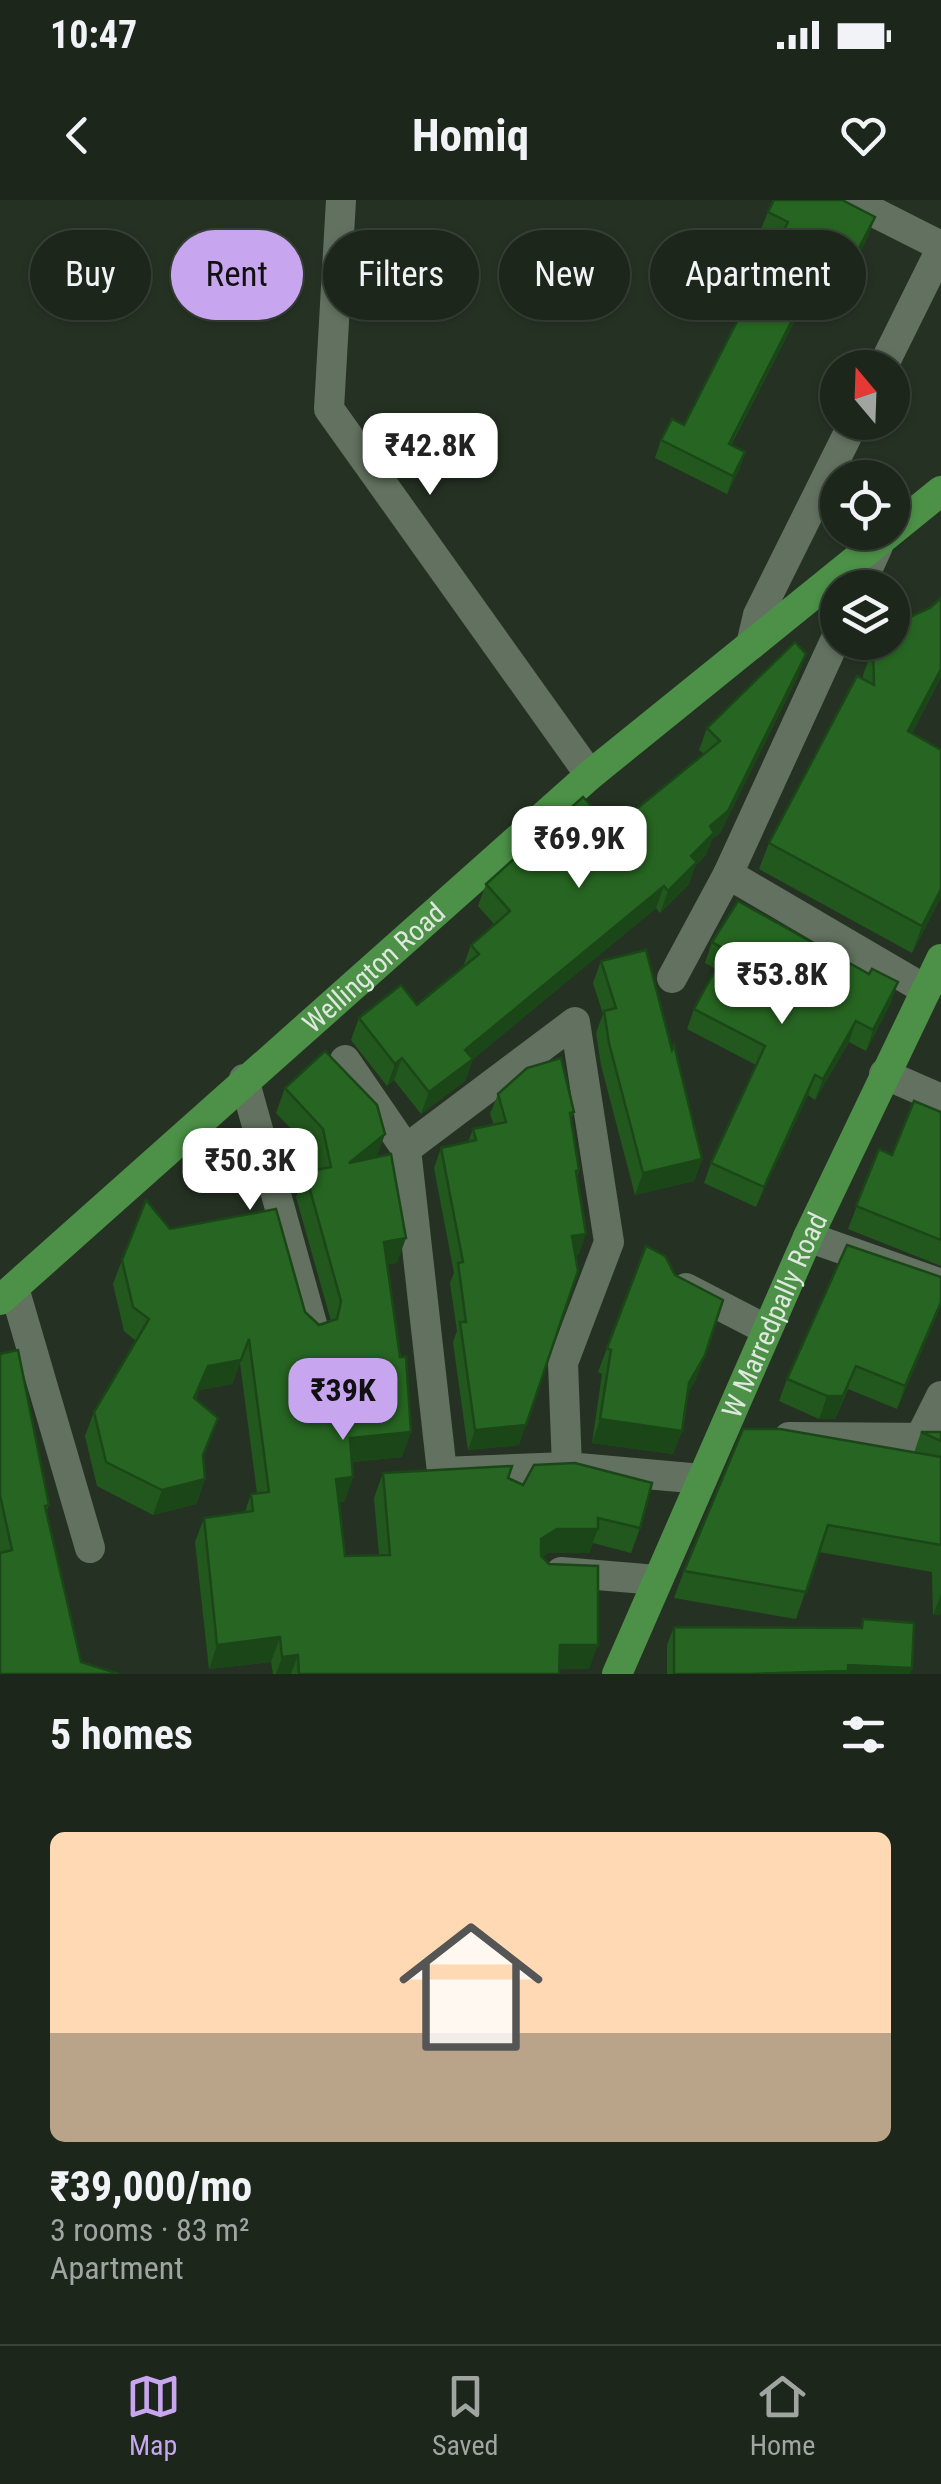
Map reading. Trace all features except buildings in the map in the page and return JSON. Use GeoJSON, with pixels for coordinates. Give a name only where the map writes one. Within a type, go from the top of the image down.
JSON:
{"type":"FeatureCollection","features":[{"type":"Feature","properties":{"kind":"main road","name":"Wellington Road"},"geometry":{"type":"LineString","coordinates":[[910,518],[941,491]]}},
{"type":"Feature","properties":{"kind":"main road","name":"Wellington Road"},"geometry":{"type":"LineString","coordinates":[[7,1294],[590,774],[873,550]]}},
{"type":"Feature","properties":{"kind":"main road","name":"W Marredpally Road"},"geometry":{"type":"LineString","coordinates":[[617,1674],[808,1237],[941,959]]}},
{"type":"Feature","properties":{"kind":"street"},"geometry":{"type":"LineString","coordinates":[[341,200],[329,409],[590,774]]}},
{"type":"Feature","properties":{"kind":"street"},"geometry":{"type":"LineString","coordinates":[[850,200],[941,247],[891,350]]}},
{"type":"Feature","properties":{"kind":"street"},"geometry":{"type":"LineString","coordinates":[[751,645],[758,615],[845,440]]}},
{"type":"Feature","properties":{"kind":"street"},"geometry":{"type":"LineString","coordinates":[[672,978],[728,874],[826,660]]}},
{"type":"Feature","properties":{"kind":"street"},"geometry":{"type":"LineString","coordinates":[[728,874],[926,990]]}},
{"type":"Feature","properties":{"kind":"street"},"geometry":{"type":"LineString","coordinates":[[406,1149],[575,1022],[609,1242],[563,1363],[567,1466]]}},
{"type":"Feature","properties":{"kind":"street"},"geometry":{"type":"LineString","coordinates":[[345,1060],[406,1149],[442,1472],[567,1466],[702,1479]]}},
{"type":"Feature","properties":{"kind":"street"},"geometry":{"type":"LineString","coordinates":[[884,1074],[941,1099]]}},
{"type":"Feature","properties":{"kind":"street"},"geometry":{"type":"LineString","coordinates":[[244,1079],[314,1331]]}},
{"type":"Feature","properties":{"kind":"street"},"geometry":{"type":"LineString","coordinates":[[808,1237],[941,1284]]}},
{"type":"Feature","properties":{"kind":"street"},"geometry":{"type":"LineString","coordinates":[[675,1282],[767,1330]]}},
{"type":"Feature","properties":{"kind":"street"},"geometry":{"type":"LineString","coordinates":[[7,1294],[90,1548]]}},
{"type":"Feature","properties":{"kind":"street"},"geometry":{"type":"LineString","coordinates":[[720,1437],[930,1438],[941,1396]]}},
{"type":"Feature","properties":{"kind":"street"},"geometry":{"type":"LineString","coordinates":[[549,1572],[599,1572],[657,1580]]}}]}
